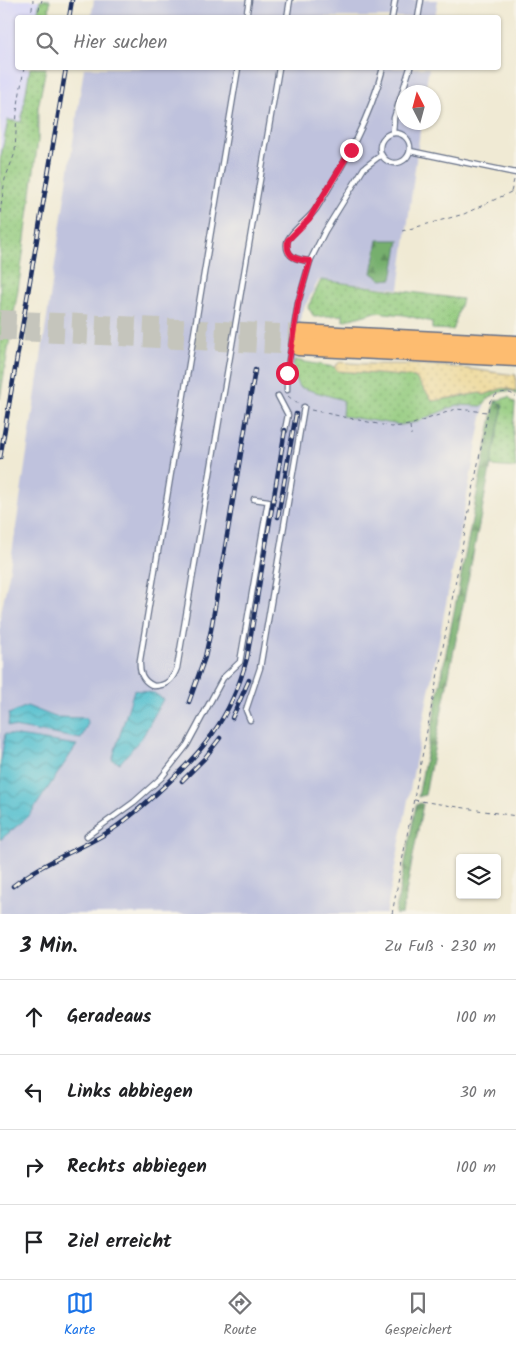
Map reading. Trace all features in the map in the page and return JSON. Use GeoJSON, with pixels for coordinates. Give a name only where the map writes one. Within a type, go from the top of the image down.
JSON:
{"type":"FeatureCollection","features":[{"type":"Feature","properties":{"kind":"highway"},"geometry":{"type":"LineString","coordinates":[[516,344],[299,340],[516,358]]}},
{"type":"Feature","properties":{"kind":"lane"},"geometry":{"type":"LineString","coordinates":[[246,15],[249,0]]}},
{"type":"Feature","properties":{"kind":"lane"},"geometry":{"type":"LineString","coordinates":[[288,15],[290,0]]}},
{"type":"Feature","properties":{"kind":"lane"},"geometry":{"type":"LineString","coordinates":[[392,15],[395,0]]}},
{"type":"Feature","properties":{"kind":"lane"},"geometry":{"type":"LineString","coordinates":[[418,15],[421,0]]}},
{"type":"Feature","properties":{"kind":"lane"},"geometry":{"type":"LineString","coordinates":[[238,70],[140,660],[142,675],[145,680],[154,686],[168,683],[174,677],[177,668],[279,70]]}},
{"type":"Feature","properties":{"kind":"lane"},"geometry":{"type":"LineString","coordinates":[[310,261],[292,257],[287,248],[288,240],[309,219],[351,150],[377,92],[382,70]]}},
{"type":"Feature","properties":{"kind":"lane"},"geometry":{"type":"LineString","coordinates":[[393,133],[394,118],[409,70]]}},
{"type":"Feature","properties":{"kind":"lane"},"geometry":{"type":"LineString","coordinates":[[393,133],[404,136],[410,144],[410,151],[406,159],[396,163],[386,161],[381,155],[380,143],[386,135],[393,133]]}},
{"type":"Feature","properties":{"kind":"lane"},"geometry":{"type":"LineString","coordinates":[[410,151],[516,173]]}},
{"type":"Feature","properties":{"kind":"lane"},"geometry":{"type":"LineString","coordinates":[[287,390],[287,373],[298,303],[310,261],[325,232],[364,168],[381,155]]}},
{"type":"Feature","properties":{"kind":"lane"},"geometry":{"type":"LineString","coordinates":[[278,396],[288,415],[285,430]]}},
{"type":"Feature","properties":{"kind":"lane"},"geometry":{"type":"LineString","coordinates":[[250,720],[246,710],[261,659],[304,407]]}},
{"type":"Feature","properties":{"kind":"lane"},"geometry":{"type":"LineString","coordinates":[[87,836],[134,802],[161,778],[187,745],[223,678],[240,662],[268,501],[254,499]]}},
{"type":"Feature","properties":{"kind":"path"},"geometry":{"type":"LineString","coordinates":[[31,15],[33,0]]}},
{"type":"Feature","properties":{"kind":"path"},"geometry":{"type":"LineString","coordinates":[[37,15],[42,0]]}},
{"type":"Feature","properties":{"kind":"path"},"geometry":{"type":"LineString","coordinates":[[0,213],[5,179],[15,153],[17,111],[24,70]]}},
{"type":"Feature","properties":{"kind":"path"},"geometry":{"type":"LineString","coordinates":[[512,192],[516,173]]}},
{"type":"Feature","properties":{"kind":"path"},"geometry":{"type":"LineString","coordinates":[[512,192],[516,195]]}},
{"type":"Feature","properties":{"kind":"path"},"geometry":{"type":"LineString","coordinates":[[402,230],[464,214],[512,192]]}},
{"type":"Feature","properties":{"kind":"path"},"geometry":{"type":"LineString","coordinates":[[392,914],[490,401],[496,395],[508,392],[516,397]]}},
{"type":"Feature","properties":{"kind":"path"},"geometry":{"type":"LineString","coordinates":[[340,418],[392,427],[410,425],[456,409],[488,412]]}},
{"type":"Feature","properties":{"kind":"path"},"geometry":{"type":"LineString","coordinates":[[410,425],[410,436]]}},
{"type":"Feature","properties":{"kind":"path"},"geometry":{"type":"LineString","coordinates":[[413,800],[516,816]]}},
{"type":"Feature","properties":{"kind":"shaded area"},"geometry":{"type":"Polygon","coordinates":[[[0,0],[40,0],[37,15],[15,15],[15,70],[30,70],[21,122],[0,162],[0,0]]]}},
{"type":"Feature","properties":{"kind":"shaded area"},"geometry":{"type":"Polygon","coordinates":[[[94,0],[438,0],[435,15],[92,15],[94,0]]]}},
{"type":"Feature","properties":{"kind":"shaded area"},"geometry":{"type":"Polygon","coordinates":[[[84,70],[429,70],[426,85],[396,85],[396,130],[420,130],[399,289],[319,280],[301,313],[296,359],[373,392],[380,418],[449,400],[485,402],[386,914],[0,914],[0,617],[9,574],[84,70]]]}},
{"type":"Feature","properties":{"kind":"green space"},"geometry":{"type":"Polygon","coordinates":[[[40,0],[50,0],[49,15],[37,15],[40,0]]]}},
{"type":"Feature","properties":{"kind":"green space"},"geometry":{"type":"Polygon","coordinates":[[[30,70],[46,70],[38,108],[38,140],[20,277],[0,399],[0,161],[8,120],[21,122],[30,70]]]}},
{"type":"Feature","properties":{"kind":"green space"},"geometry":{"type":"Polygon","coordinates":[[[378,240],[399,240],[392,279],[382,280],[372,273],[378,240]]]}},
{"type":"Feature","properties":{"kind":"green space"},"geometry":{"type":"Polygon","coordinates":[[[321,280],[462,299],[453,330],[432,329],[432,322],[404,315],[376,312],[343,321],[343,315],[314,317],[308,307],[321,280]]]}},
{"type":"Feature","properties":{"kind":"green space"},"geometry":{"type":"Polygon","coordinates":[[[294,360],[334,367],[338,371],[415,377],[433,401],[480,393],[484,395],[503,388],[516,391],[516,395],[513,391],[499,392],[482,406],[457,405],[416,422],[401,425],[342,416],[343,400],[299,387],[293,374],[294,360]]]}},
{"type":"Feature","properties":{"kind":"green space"},"geometry":{"type":"Polygon","coordinates":[[[509,397],[515,403],[513,431],[516,468],[490,466],[503,405],[495,401],[509,397]]]}},
{"type":"Feature","properties":{"kind":"green space"},"geometry":{"type":"Polygon","coordinates":[[[495,401],[503,405],[425,795],[418,797],[495,401]]]}},
{"type":"Feature","properties":{"kind":"green space"},"geometry":{"type":"Polygon","coordinates":[[[423,804],[402,914],[395,914],[416,805],[423,804]]]}},
{"type":"Feature","properties":{"kind":"sand"},"geometry":{"type":"Polygon","coordinates":[[[340,362],[432,365],[516,375],[516,391],[503,388],[484,395],[480,393],[433,401],[415,377],[338,371],[334,367],[340,362]]]}},
{"type":"Feature","properties":{"kind":"water"},"geometry":{"type":"Polygon","coordinates":[[[134,690],[154,693],[163,699],[143,736],[120,763],[112,760],[134,690]]]}},
{"type":"Feature","properties":{"kind":"water"},"geometry":{"type":"Polygon","coordinates":[[[27,706],[55,717],[87,718],[88,723],[81,739],[8,726],[9,714],[27,706]]]}},
{"type":"Feature","properties":{"kind":"water"},"geometry":{"type":"Polygon","coordinates":[[[5,734],[77,745],[29,816],[0,840],[0,766],[5,734]]]}},
{"type":"Feature","properties":{"kind":"tunnel"},"geometry":{"type":"LineString","coordinates":[[0,318],[300,333]]}},
{"type":"Feature","properties":{"kind":"tunnel"},"geometry":{"type":"LineString","coordinates":[[0,332],[298,347]]}},
{"type":"Feature","properties":{"kind":"railway"},"geometry":{"type":"LineString","coordinates":[[70,15],[72,0]]}},
{"type":"Feature","properties":{"kind":"railway"},"geometry":{"type":"LineString","coordinates":[[0,458],[66,70]]}},
{"type":"Feature","properties":{"kind":"railway"},"geometry":{"type":"LineString","coordinates":[[189,702],[205,657],[211,630],[255,370]]}},
{"type":"Feature","properties":{"kind":"railway"},"geometry":{"type":"LineString","coordinates":[[278,517],[296,414]]}},
{"type":"Feature","properties":{"kind":"railway"},"geometry":{"type":"LineString","coordinates":[[13,886],[47,864],[119,825],[172,779],[213,734],[232,699],[247,658],[285,430]]}},
{"type":"Feature","properties":{"kind":"railway"},"geometry":{"type":"LineString","coordinates":[[232,718],[249,680]]}},
{"type":"Feature","properties":{"kind":"railway"},"geometry":{"type":"LineString","coordinates":[[182,781],[204,759],[220,738]]}},
{"type":"Feature","properties":{"kind":"route"},"geometry":{"type":"LineString","coordinates":[[287,373],[298,303],[310,261],[292,257],[287,248],[288,240],[293,232],[309,219],[351,150]]}}]}
